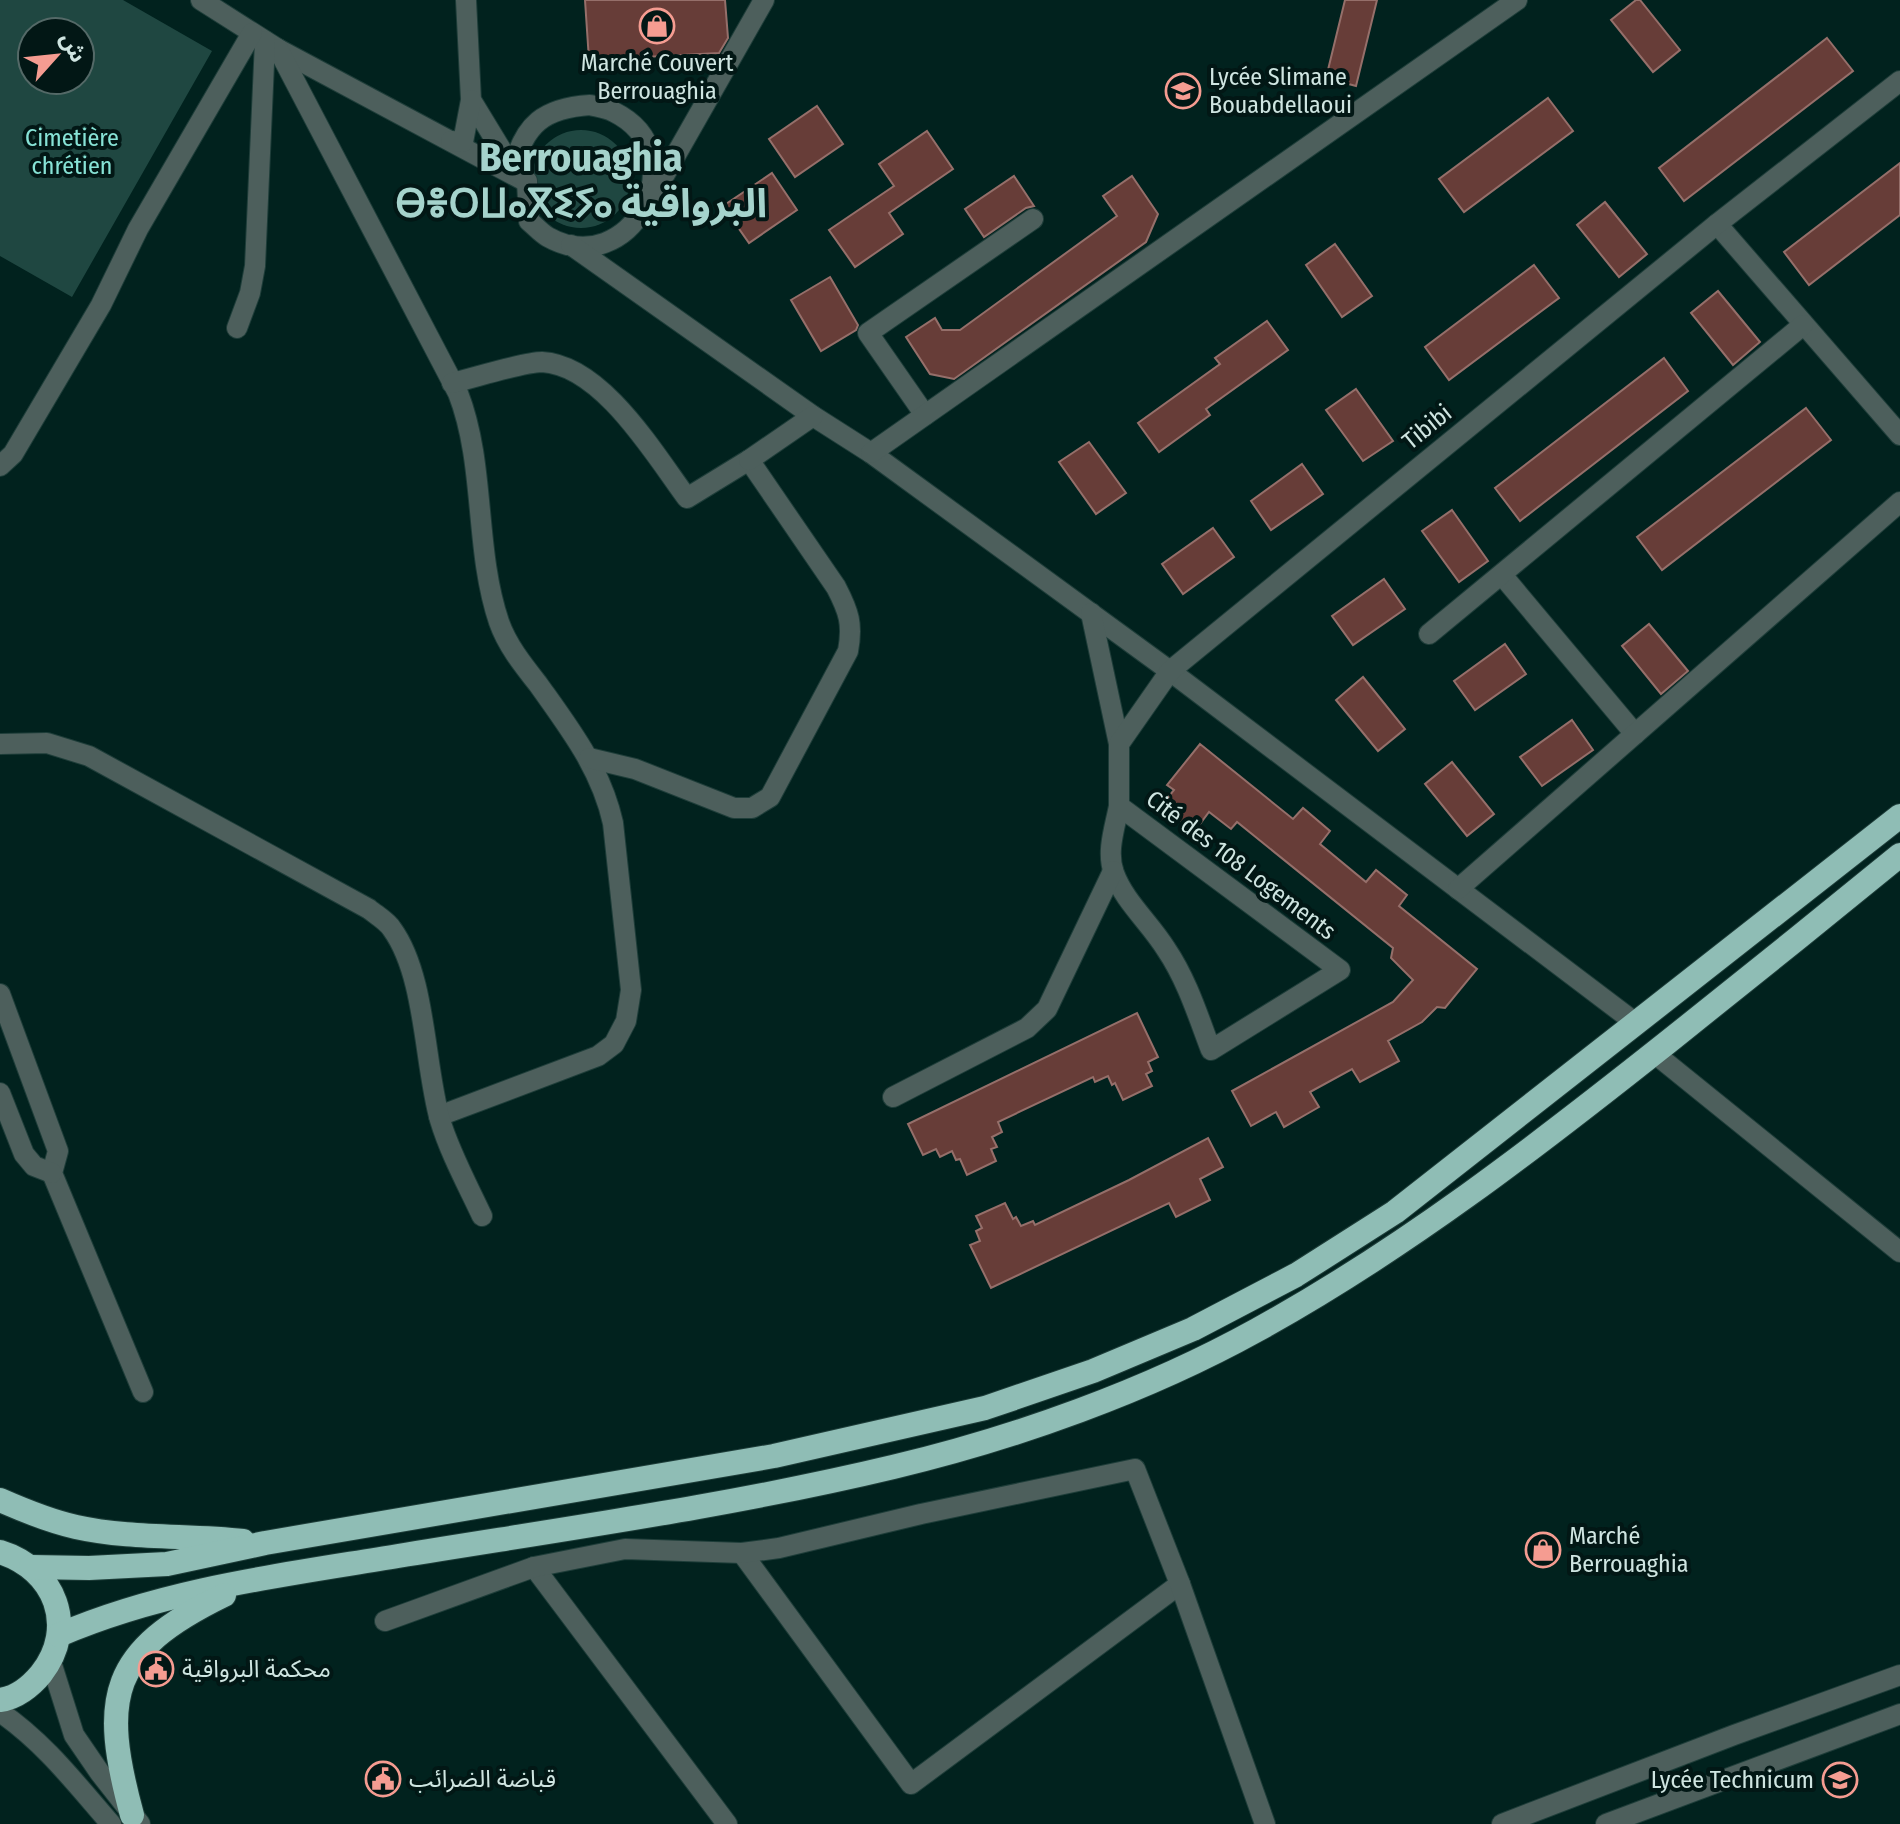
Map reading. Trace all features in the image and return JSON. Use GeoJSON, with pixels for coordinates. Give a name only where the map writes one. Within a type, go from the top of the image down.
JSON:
{"type":"FeatureCollection","features":[{"type":"Feature","properties":{"kind":"highway"},"geometry":{"type":"LineString","coordinates":[[31,1567],[167,1564],[265,1543],[774,1456],[985,1408],[1093,1371],[1193,1329],[1296,1275],[1395,1212],[1900,816]]}},
{"type":"Feature","properties":{"kind":"highway"},"geometry":{"type":"LineString","coordinates":[[59,1635],[150,1603],[256,1579],[681,1510],[879,1470],[994,1438],[1098,1404],[1252,1333],[1341,1282],[1429,1224],[1654,1053],[1900,855]]}},
{"type":"Feature","properties":{"kind":"highway"},"geometry":{"type":"LineString","coordinates":[[0,1500],[31,1514],[76,1527],[265,1543]]}},
{"type":"Feature","properties":{"kind":"highway"},"geometry":{"type":"LineString","coordinates":[[0,1552],[31,1567],[44,1581],[54,1597],[59,1616],[59,1635],[51,1662],[32,1685],[0,1700]]}},
{"type":"Feature","properties":{"kind":"highway"},"geometry":{"type":"LineString","coordinates":[[128,1821],[115,1742],[115,1713],[133,1660],[155,1635],[180,1618],[256,1579]]}},
{"type":"Feature","properties":{"kind":"street"},"geometry":{"type":"LineString","coordinates":[[201,0],[265,41],[520,175]]}},
{"type":"Feature","properties":{"kind":"street"},"geometry":{"type":"LineString","coordinates":[[451,141],[463,142],[471,100],[466,0]]}},
{"type":"Feature","properties":{"kind":"street"},"geometry":{"type":"LineString","coordinates":[[571,245],[595,245],[624,233],[641,216],[764,0]]}},
{"type":"Feature","properties":{"kind":"street"},"geometry":{"type":"LineString","coordinates":[[871,453],[1517,0]]}},
{"type":"Feature","properties":{"kind":"street"},"geometry":{"type":"LineString","coordinates":[[237,328],[250,293],[255,266],[265,41]]}},
{"type":"Feature","properties":{"kind":"street"},"geometry":{"type":"LineString","coordinates":[[265,41],[452,383],[469,420],[491,591],[500,624],[514,652],[589,758],[608,798],[613,823],[631,990],[626,1021],[614,1044],[598,1056],[439,1116]]}},
{"type":"Feature","properties":{"kind":"street"},"geometry":{"type":"LineString","coordinates":[[0,466],[13,454],[101,305],[138,229],[265,41]]}},
{"type":"Feature","properties":{"kind":"street","name":"Tibibi"},"geometry":{"type":"LineString","coordinates":[[1170,671],[1717,224],[1900,81]]}},
{"type":"Feature","properties":{"kind":"street"},"geometry":{"type":"LineString","coordinates":[[471,100],[520,175]]}},
{"type":"Feature","properties":{"kind":"street"},"geometry":{"type":"LineString","coordinates":[[641,216],[652,193],[654,169],[647,145],[634,126],[614,112],[590,105],[566,107],[533,125],[519,146],[520,175],[529,221],[548,237],[571,245],[813,416],[871,453],[1170,671],[1637,1024]]}},
{"type":"Feature","properties":{"kind":"street"},"geometry":{"type":"LineString","coordinates":[[925,415],[868,333],[1033,219]]}},
{"type":"Feature","properties":{"kind":"street"},"geometry":{"type":"LineString","coordinates":[[1717,224],[1900,435]]}},
{"type":"Feature","properties":{"kind":"street"},"geometry":{"type":"LineString","coordinates":[[1429,634],[1803,325]]}},
{"type":"Feature","properties":{"kind":"street"},"geometry":{"type":"LineString","coordinates":[[452,383],[540,362],[577,373],[619,408],[687,498],[813,416]]}},
{"type":"Feature","properties":{"kind":"street"},"geometry":{"type":"LineString","coordinates":[[589,758],[635,769],[734,808],[752,808],[770,797],[848,651],[851,631],[847,609],[836,587],[749,460]]}},
{"type":"Feature","properties":{"kind":"street"},"geometry":{"type":"LineString","coordinates":[[1458,889],[1900,502]]}},
{"type":"Feature","properties":{"kind":"street"},"geometry":{"type":"LineString","coordinates":[[1502,575],[1635,734]]}},
{"type":"Feature","properties":{"kind":"street","name":"Cité des 108 Logements"},"geometry":{"type":"LineString","coordinates":[[1091,613],[1119,744],[1119,806],[1111,848],[1113,871],[1129,900],[1168,952],[1187,987],[1211,1050],[1340,970],[1119,806]]}},
{"type":"Feature","properties":{"kind":"street"},"geometry":{"type":"LineString","coordinates":[[1119,744],[1170,671]]}},
{"type":"Feature","properties":{"kind":"street"},"geometry":{"type":"LineString","coordinates":[[0,744],[47,743],[89,756],[369,909],[391,926],[405,950],[413,979],[439,1116],[448,1144],[482,1216]]}},
{"type":"Feature","properties":{"kind":"street"},"geometry":{"type":"LineString","coordinates":[[893,1097],[1027,1028],[1047,1009],[1113,871]]}},
{"type":"Feature","properties":{"kind":"street"},"geometry":{"type":"LineString","coordinates":[[0,994],[58,1151],[52,1173],[143,1392]]}},
{"type":"Feature","properties":{"kind":"street"},"geometry":{"type":"LineString","coordinates":[[1654,1053],[1900,1252]]}},
{"type":"Feature","properties":{"kind":"street"},"geometry":{"type":"LineString","coordinates":[[0,1093],[24,1154],[34,1166],[52,1173]]}},
{"type":"Feature","properties":{"kind":"street"},"geometry":{"type":"LineString","coordinates":[[385,1621],[534,1567],[625,1549],[742,1553],[779,1548],[921,1514],[1135,1469],[1180,1584],[1265,1824]]}},
{"type":"Feature","properties":{"kind":"street"},"geometry":{"type":"LineString","coordinates":[[742,1553],[911,1784],[1180,1584]]}},
{"type":"Feature","properties":{"kind":"street"},"geometry":{"type":"LineString","coordinates":[[534,1567],[727,1824]]}},
{"type":"Feature","properties":{"kind":"street"},"geometry":{"type":"LineString","coordinates":[[51,1662],[74,1735],[128,1821]]}},
{"type":"Feature","properties":{"kind":"street"},"geometry":{"type":"LineString","coordinates":[[1502,1824],[1900,1675]]}},
{"type":"Feature","properties":{"kind":"street"},"geometry":{"type":"LineString","coordinates":[[0,1712],[128,1821]]}},
{"type":"Feature","properties":{"kind":"street"},"geometry":{"type":"LineString","coordinates":[[1606,1824],[1900,1714]]}},
{"type":"Feature","properties":{"kind":"green space","name":"Cimetière chrétien"},"geometry":{"type":"Polygon","coordinates":[[[0,0],[123,0],[212,51],[72,297],[0,256],[0,0]]]}},
{"type":"Feature","properties":{"kind":"green space"},"geometry":{"type":"Polygon","coordinates":[[[581,130],[600,134],[616,144],[626,160],[630,179],[626,198],[616,214],[600,224],[581,228],[562,224],[546,214],[536,198],[532,179],[536,160],[546,144],[562,134],[581,130]]]}},
{"type":"Feature","properties":{"kind":"building","name":"Marché Couvert Berrouaghia"},"geometry":{"type":"Polygon","coordinates":[[[585,0],[725,0],[728,38],[719,53],[589,60],[585,0]]]}},
{"type":"Feature","properties":{"kind":"building"},"geometry":{"type":"Polygon","coordinates":[[[1345,0],[1377,0],[1356,86],[1326,78],[1345,0]]]}},
{"type":"Feature","properties":{"kind":"building"},"geometry":{"type":"Polygon","coordinates":[[[1640,0],[1680,50],[1653,72],[1611,20],[1640,0]]]}},
{"type":"Feature","properties":{"kind":"building"},"geometry":{"type":"Polygon","coordinates":[[[1827,38],[1853,71],[1684,201],[1659,168],[1827,38]]]}},
{"type":"Feature","properties":{"kind":"building"},"geometry":{"type":"Polygon","coordinates":[[[1548,98],[1573,131],[1464,212],[1439,179],[1548,98]]]}},
{"type":"Feature","properties":{"kind":"building"},"geometry":{"type":"Polygon","coordinates":[[[817,106],[843,144],[795,177],[769,139],[817,106]]]}},
{"type":"Feature","properties":{"kind":"building"},"geometry":{"type":"Polygon","coordinates":[[[927,131],[953,169],[889,213],[903,234],[855,267],[829,230],[894,186],[879,164],[927,131]]]}},
{"type":"Feature","properties":{"kind":"building"},"geometry":{"type":"Polygon","coordinates":[[[1900,163],[1900,215],[1809,285],[1784,252],[1900,163]]]}},
{"type":"Feature","properties":{"kind":"building"},"geometry":{"type":"Polygon","coordinates":[[[772,173],[797,210],[749,243],[723,206],[772,173]]]}},
{"type":"Feature","properties":{"kind":"building"},"geometry":{"type":"Polygon","coordinates":[[[1014,176],[1034,206],[1026,208],[984,237],[965,209],[1014,176]]]}},
{"type":"Feature","properties":{"kind":"building"},"geometry":{"type":"Polygon","coordinates":[[[1132,176],[1158,214],[1146,242],[954,379],[930,374],[906,337],[935,318],[942,330],[960,330],[1117,216],[1103,196],[1132,176]]]}},
{"type":"Feature","properties":{"kind":"building"},"geometry":{"type":"Polygon","coordinates":[[[1605,202],[1647,254],[1619,277],[1577,225],[1605,202]]]}},
{"type":"Feature","properties":{"kind":"building"},"geometry":{"type":"Polygon","coordinates":[[[1335,244],[1372,296],[1342,317],[1306,265],[1335,244]]]}},
{"type":"Feature","properties":{"kind":"building"},"geometry":{"type":"Polygon","coordinates":[[[1534,265],[1559,298],[1449,380],[1425,347],[1534,265]]]}},
{"type":"Feature","properties":{"kind":"building"},"geometry":{"type":"Polygon","coordinates":[[[830,277],[858,325],[856,330],[821,351],[791,300],[830,277]]]}},
{"type":"Feature","properties":{"kind":"building"},"geometry":{"type":"Polygon","coordinates":[[[1718,291],[1760,342],[1733,365],[1691,313],[1718,291]]]}},
{"type":"Feature","properties":{"kind":"building"},"geometry":{"type":"Polygon","coordinates":[[[1267,321],[1288,350],[1206,409],[1210,415],[1159,452],[1138,423],[1220,364],[1215,358],[1267,321]]]}},
{"type":"Feature","properties":{"kind":"building"},"geometry":{"type":"Polygon","coordinates":[[[1664,358],[1688,391],[1520,521],[1495,488],[1664,358]]]}},
{"type":"Feature","properties":{"kind":"building"},"geometry":{"type":"Polygon","coordinates":[[[1356,389],[1393,441],[1363,461],[1326,410],[1356,389]]]}},
{"type":"Feature","properties":{"kind":"building"},"geometry":{"type":"Polygon","coordinates":[[[1806,408],[1831,440],[1662,570],[1637,537],[1806,408]]]}},
{"type":"Feature","properties":{"kind":"building"},"geometry":{"type":"Polygon","coordinates":[[[1089,442],[1126,493],[1096,514],[1059,462],[1089,442]]]}},
{"type":"Feature","properties":{"kind":"building"},"geometry":{"type":"Polygon","coordinates":[[[1302,464],[1323,494],[1271,530],[1251,501],[1302,464]]]}},
{"type":"Feature","properties":{"kind":"building"},"geometry":{"type":"Polygon","coordinates":[[[1452,510],[1488,561],[1459,582],[1422,531],[1452,510]]]}},
{"type":"Feature","properties":{"kind":"building"},"geometry":{"type":"Polygon","coordinates":[[[1213,528],[1234,557],[1183,594],[1162,564],[1213,528]]]}},
{"type":"Feature","properties":{"kind":"building"},"geometry":{"type":"Polygon","coordinates":[[[1384,579],[1405,609],[1353,645],[1332,616],[1384,579]]]}},
{"type":"Feature","properties":{"kind":"building"},"geometry":{"type":"Polygon","coordinates":[[[1649,624],[1688,671],[1661,694],[1622,646],[1649,624]]]}},
{"type":"Feature","properties":{"kind":"building"},"geometry":{"type":"Polygon","coordinates":[[[1505,644],[1526,674],[1475,710],[1454,681],[1505,644]]]}},
{"type":"Feature","properties":{"kind":"building"},"geometry":{"type":"Polygon","coordinates":[[[1363,677],[1405,729],[1378,751],[1336,700],[1363,677]]]}},
{"type":"Feature","properties":{"kind":"building"},"geometry":{"type":"Polygon","coordinates":[[[1572,720],[1593,750],[1542,786],[1520,757],[1572,720]]]}},
{"type":"Feature","properties":{"kind":"building"},"geometry":{"type":"Polygon","coordinates":[[[1200,744],[1293,819],[1303,808],[1330,831],[1320,844],[1366,882],[1376,870],[1407,895],[1399,906],[1477,969],[1445,1008],[1437,1007],[1422,1022],[1388,1041],[1399,1061],[1360,1082],[1352,1069],[1310,1092],[1319,1107],[1284,1127],[1276,1112],[1251,1126],[1232,1091],[1393,1002],[1413,980],[1391,958],[1393,948],[1237,822],[1231,829],[1209,812],[1194,832],[1161,806],[1174,790],[1167,785],[1200,744]]]}},
{"type":"Feature","properties":{"kind":"building"},"geometry":{"type":"Polygon","coordinates":[[[1452,762],[1494,814],[1467,836],[1425,784],[1452,762]]]}},
{"type":"Feature","properties":{"kind":"building"},"geometry":{"type":"Polygon","coordinates":[[[1137,1013],[1158,1057],[1148,1062],[1152,1071],[1146,1074],[1152,1086],[1123,1100],[1108,1076],[1095,1082],[1093,1077],[998,1122],[1002,1132],[992,1137],[997,1147],[991,1149],[996,1161],[967,1175],[960,1159],[956,1160],[952,1151],[940,1157],[936,1149],[923,1155],[908,1124],[1137,1013]]]}},
{"type":"Feature","properties":{"kind":"building"},"geometry":{"type":"Polygon","coordinates":[[[1208,1138],[1223,1167],[1200,1179],[1210,1200],[1176,1217],[1169,1203],[991,1288],[970,1245],[980,1241],[976,1231],[982,1228],[976,1216],[1005,1203],[1013,1219],[1016,1217],[1021,1226],[1033,1221],[1035,1225],[1208,1138]]]}},
{"type":"Feature","properties":{"kind":"place","name":"Marché Couvert Berrouaghia"},"geometry":{"type":"Point","coordinates":[657,26]}},
{"type":"Feature","properties":{"kind":"place","name":"Lycée Slimane Bouabdellaoui"},"geometry":{"type":"Point","coordinates":[1183,91]}},
{"type":"Feature","properties":{"kind":"place","name":"Marché Berrouaghia"},"geometry":{"type":"Point","coordinates":[1543,1550]}},
{"type":"Feature","properties":{"kind":"place","name":"محكمة البرواقية"},"geometry":{"type":"Point","coordinates":[156,1669]}},
{"type":"Feature","properties":{"kind":"place","name":"قباضة الضرائب"},"geometry":{"type":"Point","coordinates":[383,1779]}},
{"type":"Feature","properties":{"kind":"place","name":"Lycée Technicum"},"geometry":{"type":"Point","coordinates":[1840,1780]}},
{"type":"Feature","properties":{"kind":"district","name":"Berrouaghia ⴱⴻⵔⵡⴰⴳⵉⵢⴰ البرواقية"},"geometry":{"type":"Point","coordinates":[581,181]}}]}
